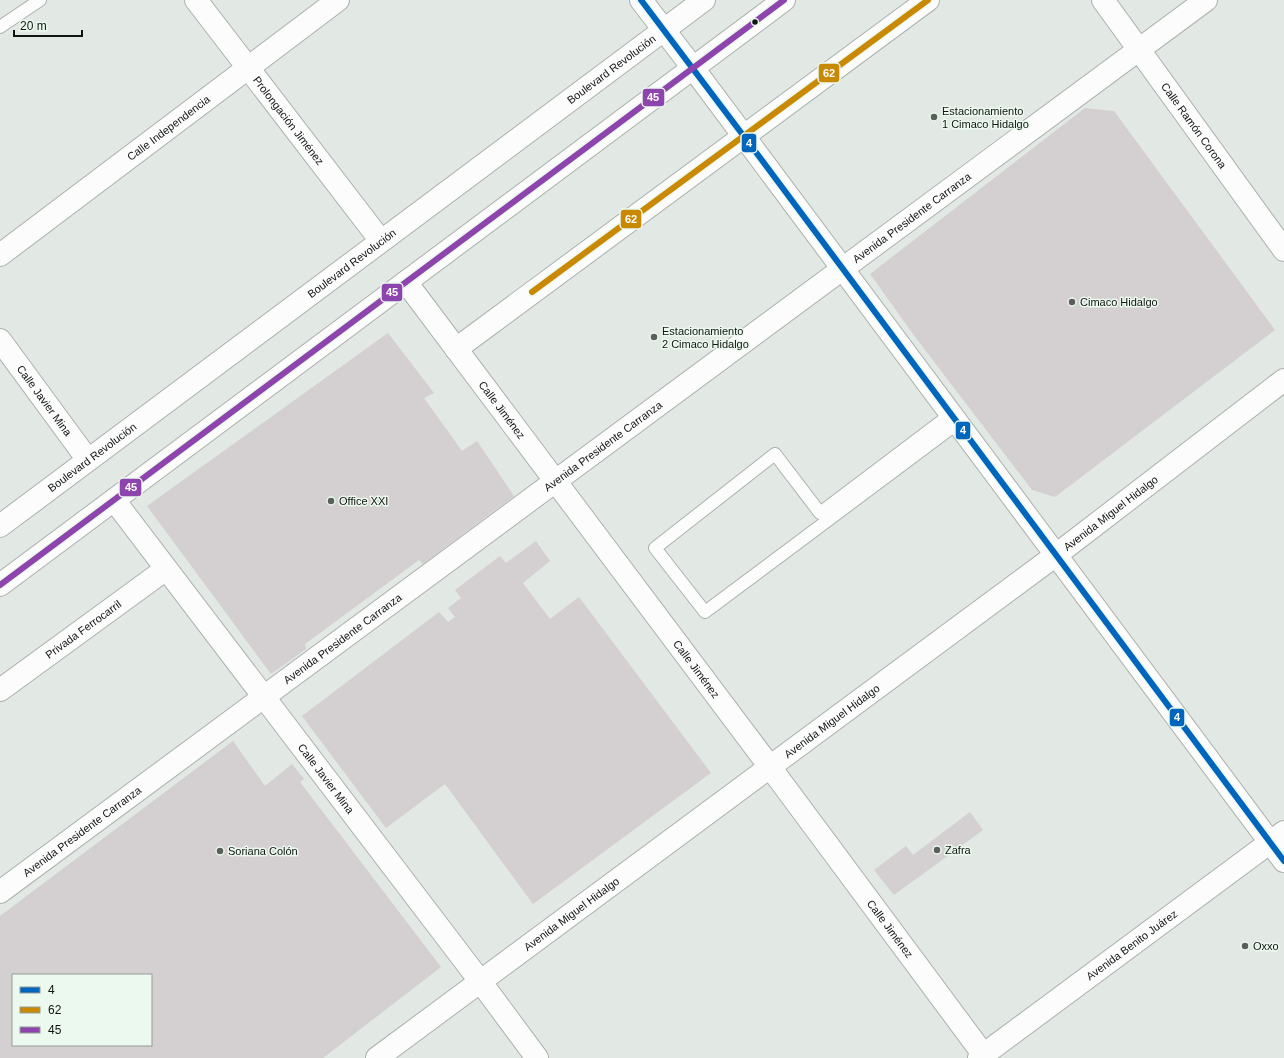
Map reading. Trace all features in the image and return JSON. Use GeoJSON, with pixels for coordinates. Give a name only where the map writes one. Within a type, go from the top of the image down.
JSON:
{"type":"FeatureCollection","features":[{"type":"Feature","properties":{"kind":"street","name":"Prolongación Jiménez"},"geometry":{"type":"LineString","coordinates":[[196,0],[381,241]]}},
{"type":"Feature","properties":{"kind":"street","name":"Calle Independencia"},"geometry":{"type":"LineString","coordinates":[[0,255],[338,0]]}},
{"type":"Feature","properties":{"kind":"street"},"geometry":{"type":"LineString","coordinates":[[641,0],[843,268],[1056,555],[1277,837],[1284,861]]}},
{"type":"Feature","properties":{"kind":"street","name":"Boulevard Revolución"},"geometry":{"type":"LineString","coordinates":[[0,526],[704,0]]}},
{"type":"Feature","properties":{"kind":"street"},"geometry":{"type":"LineString","coordinates":[[0,585],[784,0]]}},
{"type":"Feature","properties":{"kind":"street"},"geometry":{"type":"LineString","coordinates":[[456,349],[928,0]]}},
{"type":"Feature","properties":{"kind":"street","name":"Calle Ramón Corona"},"geometry":{"type":"LineString","coordinates":[[1103,0],[1284,250]]}},
{"type":"Feature","properties":{"kind":"street","name":"Avenida Presidente Carranza"},"geometry":{"type":"LineString","coordinates":[[0,892],[1206,0]]}},
{"type":"Feature","properties":{"kind":"street","name":"Calle Jiménez"},"geometry":{"type":"LineString","coordinates":[[406,282],[770,767],[983,1057]]}},
{"type":"Feature","properties":{"kind":"street","name":"Calle Javier Mina"},"geometry":{"type":"LineString","coordinates":[[0,340],[88,460]]}},
{"type":"Feature","properties":{"kind":"street","name":"Avenida Miguel Hidalgo"},"geometry":{"type":"LineString","coordinates":[[377,1058],[1056,555],[1284,380]]}},
{"type":"Feature","properties":{"kind":"street","name":"Calle Javier Mina"},"geometry":{"type":"LineString","coordinates":[[114,500],[537,1058]]}},
{"type":"Feature","properties":{"kind":"street","name":"Privada Ferrocarril"},"geometry":{"type":"LineString","coordinates":[[0,690],[166,569]]}},
{"type":"Feature","properties":{"kind":"street","name":"Avenida Benito Juárez"},"geometry":{"type":"LineString","coordinates":[[983,1057],[1277,837]]}},
{"type":"Feature","properties":{"kind":"lane"},"geometry":{"type":"LineString","coordinates":[[0,27],[40,0]]}},
{"type":"Feature","properties":{"kind":"lane"},"geometry":{"type":"LineString","coordinates":[[954,418],[705,612],[654,548],[775,454],[820,513],[954,418]]}},
{"type":"Feature","properties":{"kind":"building","name":"Cimaco Hidalgo"},"geometry":{"type":"Polygon","coordinates":[[[1085,108],[1114,111],[1275,330],[1055,497],[1032,490],[916,338],[870,274],[1085,108]]]}},
{"type":"Feature","properties":{"kind":"building","name":"Office XXI"},"geometry":{"type":"Polygon","coordinates":[[[388,333],[434,393],[424,398],[462,451],[477,441],[514,496],[423,564],[419,560],[305,644],[306,649],[271,674],[147,506],[388,333]]]}},
{"type":"Feature","properties":{"kind":"building"},"geometry":{"type":"Polygon","coordinates":[[[536,541],[550,561],[523,583],[550,619],[579,597],[711,773],[533,904],[445,784],[386,828],[302,716],[439,612],[448,622],[455,617],[448,608],[461,598],[455,590],[500,556],[506,563],[536,541]]]}},
{"type":"Feature","properties":{"kind":"building","name":"Soriana Colón"},"geometry":{"type":"Polygon","coordinates":[[[233,741],[265,786],[292,764],[304,779],[300,782],[441,967],[323,1058],[0,1058],[0,916],[233,741]]]}},
{"type":"Feature","properties":{"kind":"building","name":"Zafra"},"geometry":{"type":"Polygon","coordinates":[[[970,812],[983,830],[894,895],[874,870],[906,846],[913,855],[970,812]]]}},
{"type":"Feature","properties":{"kind":"transit line","name":"4"},"geometry":{"type":"LineString","coordinates":[[641,0],[1284,861]]}},
{"type":"Feature","properties":{"kind":"transit line","name":"45"},"geometry":{"type":"LineString","coordinates":[[0,585],[784,0]]}},
{"type":"Feature","properties":{"kind":"transit line","name":"62"},"geometry":{"type":"LineString","coordinates":[[532,292],[928,0]]}},
{"type":"Feature","properties":{"kind":"place","name":"Estacionamiento 1 Cimaco Hidalgo"},"geometry":{"type":"Point","coordinates":[934,117]}},
{"type":"Feature","properties":{"kind":"place","name":"Cimaco Hidalgo"},"geometry":{"type":"Point","coordinates":[1072,302]}},
{"type":"Feature","properties":{"kind":"place","name":"Estacionamiento 2 Cimaco Hidalgo"},"geometry":{"type":"Point","coordinates":[654,337]}},
{"type":"Feature","properties":{"kind":"place","name":"Office XXI"},"geometry":{"type":"Point","coordinates":[331,501]}},
{"type":"Feature","properties":{"kind":"place","name":"Zafra"},"geometry":{"type":"Point","coordinates":[937,850]}},
{"type":"Feature","properties":{"kind":"place","name":"Soriana Colón"},"geometry":{"type":"Point","coordinates":[220,851]}},
{"type":"Feature","properties":{"kind":"place","name":"Oxxo"},"geometry":{"type":"Point","coordinates":[1245,946]}}]}
